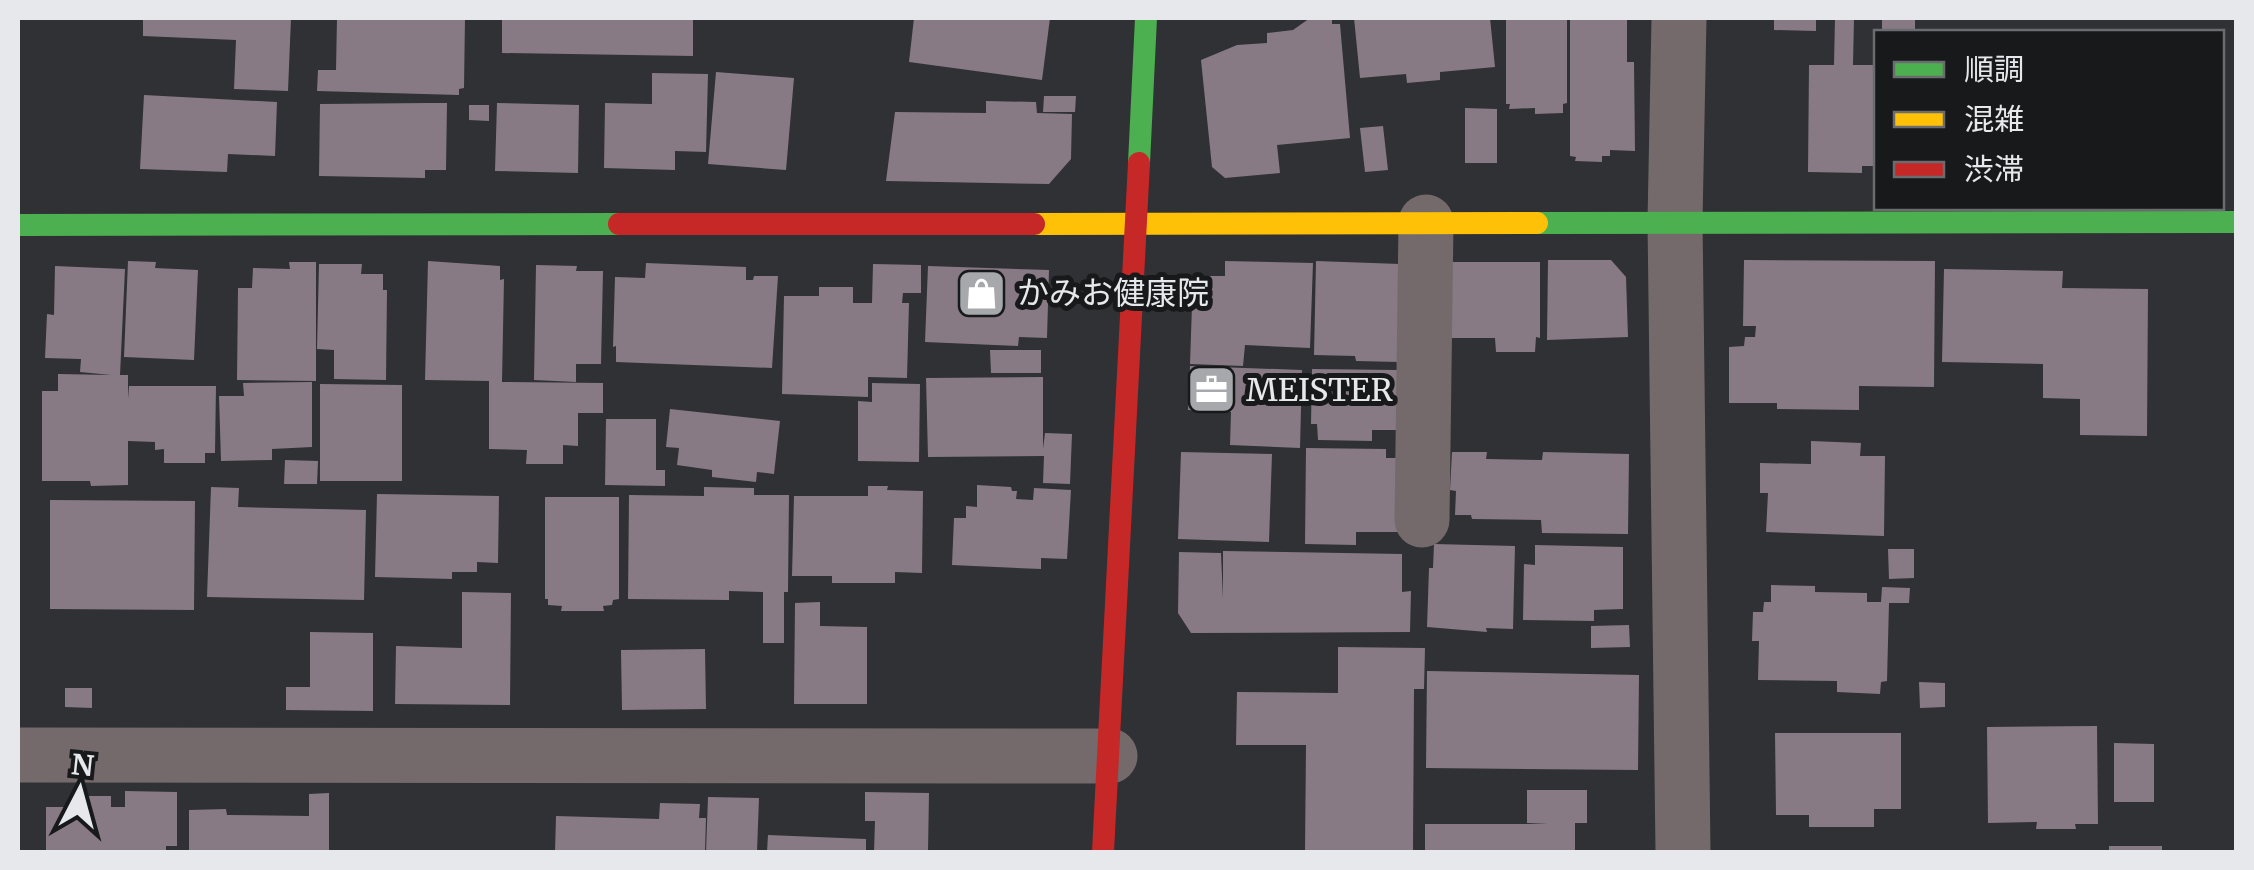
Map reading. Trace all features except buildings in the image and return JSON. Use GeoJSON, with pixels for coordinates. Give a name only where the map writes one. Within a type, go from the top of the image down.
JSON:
{"type":"FeatureCollection","features":[{"type":"Feature","properties":{"kind":"street"},"geometry":{"type":"LineString","coordinates":[[1103,852],[1146,18]]}},
{"type":"Feature","properties":{"kind":"street"},"geometry":{"type":"LineString","coordinates":[[1679,18],[1676,221],[1683,852]]}},
{"type":"Feature","properties":{"kind":"street"},"geometry":{"type":"LineString","coordinates":[[1422,520],[1426,222]]}},
{"type":"Feature","properties":{"kind":"street"},"geometry":{"type":"LineString","coordinates":[[18,225],[2236,222]]}},
{"type":"Feature","properties":{"kind":"street"},"geometry":{"type":"LineString","coordinates":[[18,755],[1110,756]]}},
{"type":"Feature","properties":{"kind":"traffic: fast"},"geometry":{"type":"LineString","coordinates":[[1139,163],[1146,18]]}},
{"type":"Feature","properties":{"kind":"traffic: fast"},"geometry":{"type":"LineString","coordinates":[[1537,223],[2236,222]]}},
{"type":"Feature","properties":{"kind":"traffic: fast"},"geometry":{"type":"LineString","coordinates":[[18,225],[619,224]]}},
{"type":"Feature","properties":{"kind":"traffic: slow"},"geometry":{"type":"LineString","coordinates":[[1034,224],[1537,223]]}},
{"type":"Feature","properties":{"kind":"traffic: jam"},"geometry":{"type":"LineString","coordinates":[[1103,852],[1139,163]]}},
{"type":"Feature","properties":{"kind":"traffic: jam"},"geometry":{"type":"LineString","coordinates":[[619,224],[1034,224]]}},
{"type":"Feature","properties":{"kind":"place","name":"かみお健康院"},"geometry":{"type":"Point","coordinates":[982,293]}},
{"type":"Feature","properties":{"kind":"place","name":"MEISTER"},"geometry":{"type":"Point","coordinates":[1211,390]}}]}
